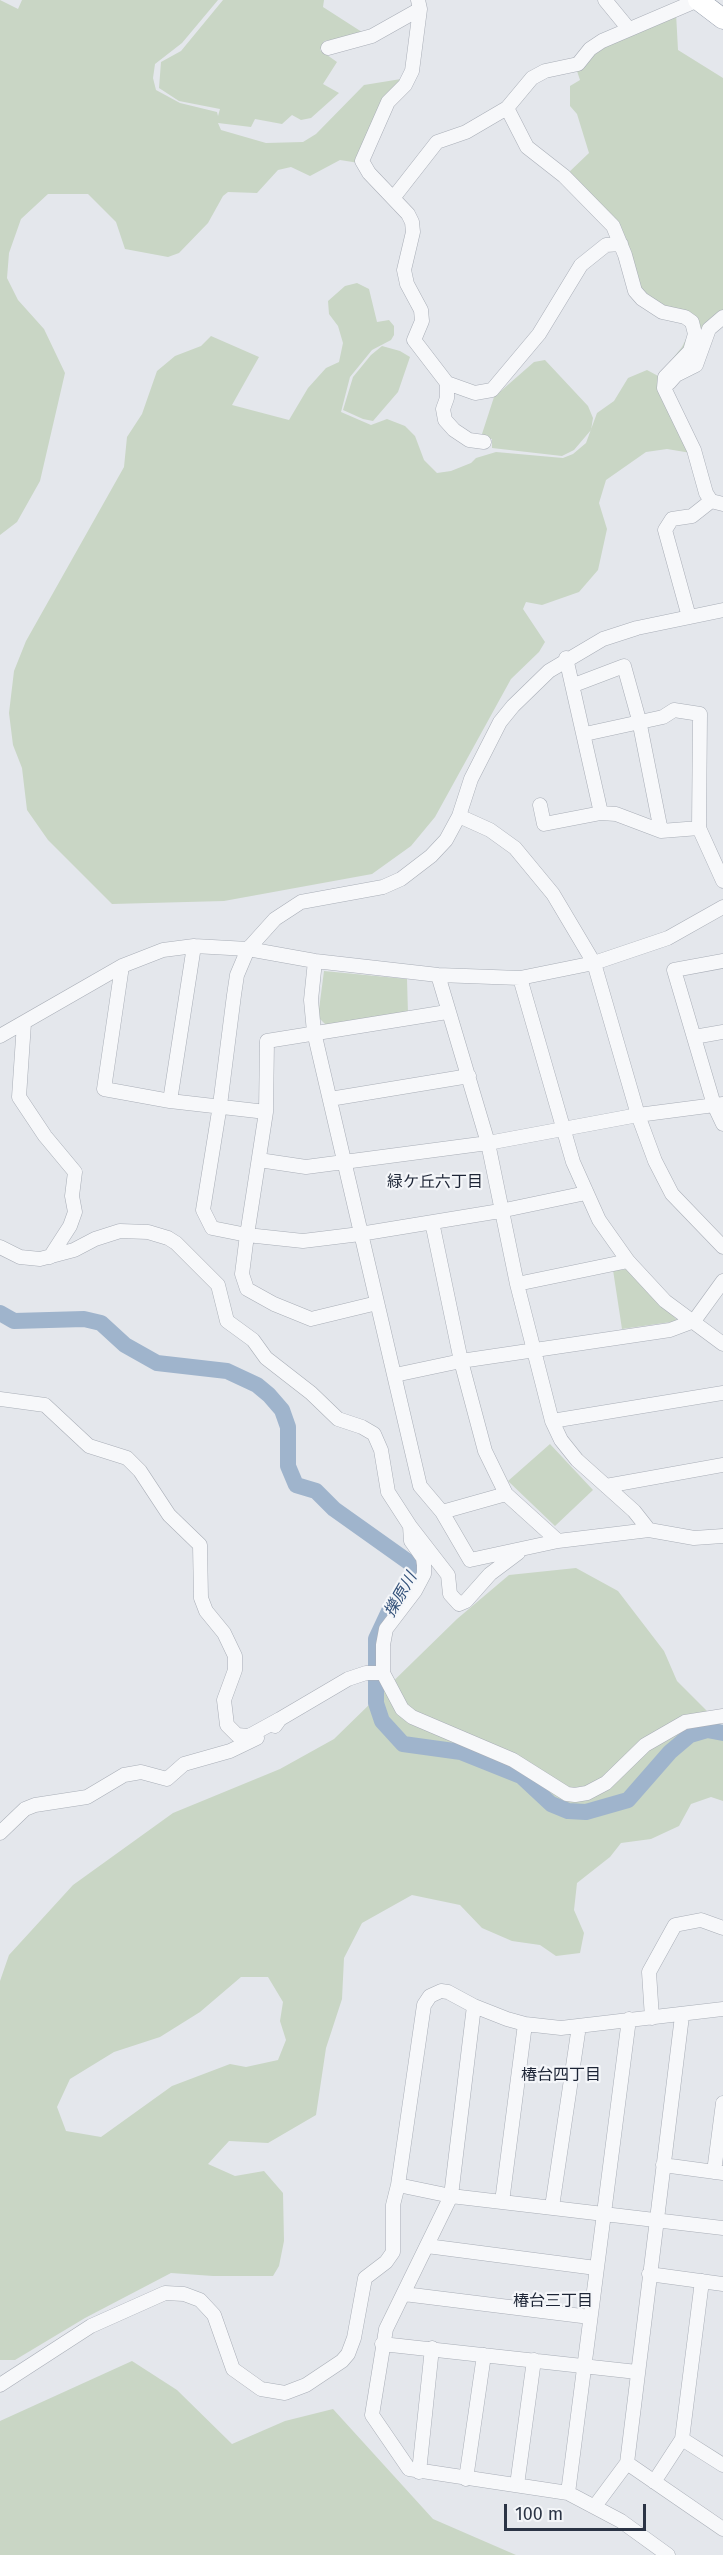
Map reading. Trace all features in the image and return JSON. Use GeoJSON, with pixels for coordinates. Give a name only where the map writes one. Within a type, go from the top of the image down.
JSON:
{"type":"FeatureCollection","features":[{"type":"Feature","properties":{"kind":"highway"},"geometry":{"type":"LineString","coordinates":[[698,0],[723,19]]}},
{"type":"Feature","properties":{"kind":"street"},"geometry":{"type":"LineString","coordinates":[[605,0],[628,28]]}},
{"type":"Feature","properties":{"kind":"street"},"geometry":{"type":"LineString","coordinates":[[393,197],[437,142],[466,132],[507,108],[532,78],[545,71],[578,64],[590,49],[628,28],[698,0]]}},
{"type":"Feature","properties":{"kind":"street"},"geometry":{"type":"LineString","coordinates":[[328,48],[372,36],[419,5]]}},
{"type":"Feature","properties":{"kind":"street"},"geometry":{"type":"LineString","coordinates":[[419,5],[412,71],[405,85],[388,102],[362,161],[369,173],[393,197],[412,222],[413,232],[404,270],[407,284],[421,310],[422,321],[414,340],[447,383],[476,393],[492,390],[538,334],[581,265],[606,245],[621,244]]}},
{"type":"Feature","properties":{"kind":"street"},"geometry":{"type":"LineString","coordinates":[[507,108],[527,147],[564,176],[613,226],[621,244],[635,291],[642,299],[662,312],[685,317],[692,322],[695,334],[690,351],[665,377],[664,388],[717,502],[692,516],[672,519],[665,530],[689,617]]}},
{"type":"Feature","properties":{"kind":"street"},"geometry":{"type":"LineString","coordinates":[[664,388],[676,375],[696,365],[709,328],[723,317]]}},
{"type":"Feature","properties":{"kind":"street"},"geometry":{"type":"LineString","coordinates":[[447,383],[447,398],[443,409],[445,420],[454,430],[469,440],[484,442]]}},
{"type":"Feature","properties":{"kind":"street"},"geometry":{"type":"LineString","coordinates":[[586,1193],[500,1211],[360,1234],[303,1240],[247,1235],[212,1228],[203,1210],[220,1106],[237,975],[248,949],[275,919],[301,902],[383,887],[401,879],[431,856],[446,840],[459,816],[476,770],[500,723],[533,686],[566,658],[603,639],[637,627],[723,610]]}},
{"type":"Feature","properties":{"kind":"street"},"geometry":{"type":"LineString","coordinates":[[566,658],[574,685],[601,813]]}},
{"type":"Feature","properties":{"kind":"street"},"geometry":{"type":"LineString","coordinates":[[574,685],[624,666],[639,720],[661,831]]}},
{"type":"Feature","properties":{"kind":"street"},"geometry":{"type":"LineString","coordinates":[[585,734],[639,720],[663,717],[674,710],[700,714],[699,828],[723,881]]}},
{"type":"Feature","properties":{"kind":"street"},"geometry":{"type":"LineString","coordinates":[[540,805],[544,824],[601,813],[616,814],[661,831],[699,828]]}},
{"type":"Feature","properties":{"kind":"street"},"geometry":{"type":"LineString","coordinates":[[459,816],[490,830],[515,848],[553,894],[594,963],[638,1114],[655,1161],[672,1194],[723,1247]]}},
{"type":"Feature","properties":{"kind":"street"},"geometry":{"type":"LineString","coordinates":[[0,1036],[122,966],[163,950],[194,945],[248,949],[315,961],[438,975],[520,978],[594,963],[668,938],[723,907]]}},
{"type":"Feature","properties":{"kind":"street"},"geometry":{"type":"LineString","coordinates":[[170,1101],[194,945]]}},
{"type":"Feature","properties":{"kind":"street"},"geometry":{"type":"LineString","coordinates":[[315,961],[311,1000],[314,1032],[420,1486],[442,1512],[470,1560],[558,1541],[649,1530],[694,1539],[723,1536]]}},
{"type":"Feature","properties":{"kind":"street"},"geometry":{"type":"LineString","coordinates":[[723,961],[674,970],[694,1037],[719,1105],[723,1124]]}},
{"type":"Feature","properties":{"kind":"street"},"geometry":{"type":"LineString","coordinates":[[122,966],[104,1089],[170,1101],[266,1112]]}},
{"type":"Feature","properties":{"kind":"street"},"geometry":{"type":"LineString","coordinates":[[438,975],[447,1012],[469,1076],[488,1143],[500,1211],[552,1421],[561,1440],[577,1460],[634,1511],[649,1530]]}},
{"type":"Feature","properties":{"kind":"street"},"geometry":{"type":"LineString","coordinates":[[520,978],[573,1162],[599,1220],[628,1261],[665,1301],[723,1344]]}},
{"type":"Feature","properties":{"kind":"street"},"geometry":{"type":"LineString","coordinates":[[377,1303],[311,1319],[274,1304],[247,1289],[242,1274],[266,1112],[267,1041],[447,1012]]}},
{"type":"Feature","properties":{"kind":"street"},"geometry":{"type":"LineString","coordinates":[[24,1023],[19,1097],[45,1136],[75,1172],[72,1196],[75,1212],[70,1226],[50,1257]]}},
{"type":"Feature","properties":{"kind":"street"},"geometry":{"type":"LineString","coordinates":[[694,1037],[723,1032]]}},
{"type":"Feature","properties":{"kind":"street"},"geometry":{"type":"LineString","coordinates":[[330,1099],[469,1076]]}},
{"type":"Feature","properties":{"kind":"street"},"geometry":{"type":"LineString","coordinates":[[259,1160],[306,1167],[488,1143],[638,1114],[719,1105]]}},
{"type":"Feature","properties":{"kind":"street"},"geometry":{"type":"LineString","coordinates":[[432,1222],[461,1361],[484,1451],[506,1494],[558,1541]]}},
{"type":"Feature","properties":{"kind":"street"},"geometry":{"type":"LineString","coordinates":[[0,1247],[20,1257],[50,1257],[120,1231],[148,1232],[176,1242],[218,1285],[227,1322],[253,1340],[266,1358],[312,1394],[338,1419],[362,1427],[374,1434],[381,1450],[388,1492],[410,1526],[448,1575],[450,1594],[459,1604],[466,1601],[490,1574],[516,1556],[520,1549]]}},
{"type":"Feature","properties":{"kind":"street"},"geometry":{"type":"LineString","coordinates":[[517,1284],[628,1261]]}},
{"type":"Feature","properties":{"kind":"street"},"geometry":{"type":"LineString","coordinates":[[395,1375],[461,1361],[670,1330],[694,1321],[723,1281]]}},
{"type":"Feature","properties":{"kind":"street"},"geometry":{"type":"LineString","coordinates":[[552,1421],[723,1392]]}},
{"type":"Feature","properties":{"kind":"street"},"geometry":{"type":"LineString","coordinates":[[0,1399],[45,1405],[89,1446],[127,1458],[140,1471],[169,1515],[200,1545],[201,1598],[206,1611],[224,1632],[235,1656],[235,1670],[224,1700],[227,1725],[237,1735],[249,1736],[348,1679],[377,1672]]}},
{"type":"Feature","properties":{"kind":"street"},"geometry":{"type":"LineString","coordinates":[[606,1486],[723,1465]]}},
{"type":"Feature","properties":{"kind":"street"},"geometry":{"type":"LineString","coordinates":[[442,1512],[506,1494]]}},
{"type":"Feature","properties":{"kind":"street"},"geometry":{"type":"LineString","coordinates":[[410,1526],[411,1541],[423,1558],[424,1574],[386,1629],[377,1672],[402,1709],[412,1717],[513,1761],[567,1794],[587,1793],[606,1783],[645,1745],[685,1722],[723,1716]]}},
{"type":"Feature","properties":{"kind":"street"},"geometry":{"type":"LineString","coordinates":[[0,1833],[25,1809],[87,1797],[124,1775],[141,1772],[167,1779],[184,1764],[230,1751],[270,1731],[280,1719]]}},
{"type":"Feature","properties":{"kind":"street"},"geometry":{"type":"LineString","coordinates":[[652,2018],[650,1972],[675,1925],[701,1920],[723,1928]]}},
{"type":"Feature","properties":{"kind":"street"},"geometry":{"type":"LineString","coordinates":[[0,2385],[91,2326],[165,2293],[184,2294],[200,2300],[214,2315],[233,2368],[249,2383],[261,2389],[282,2393],[306,2385],[348,2354],[365,2278],[386,2262],[393,2252],[392,2217],[424,2005],[430,1996],[441,1991],[448,1992],[474,2006],[525,2024],[561,2028],[628,2019],[682,2016],[723,2009]]}},
{"type":"Feature","properties":{"kind":"street"},"geometry":{"type":"LineString","coordinates":[[474,2006],[451,2196],[386,2329],[372,2415],[409,2469],[568,2493],[595,2506],[668,2555]]}},
{"type":"Feature","properties":{"kind":"street"},"geometry":{"type":"LineString","coordinates":[[595,2506],[627,2463],[682,2016]]}},
{"type":"Feature","properties":{"kind":"street"},"geometry":{"type":"LineString","coordinates":[[568,2493],[628,2019]]}},
{"type":"Feature","properties":{"kind":"street"},"geometry":{"type":"LineString","coordinates":[[502,2202],[525,2024]]}},
{"type":"Feature","properties":{"kind":"street"},"geometry":{"type":"LineString","coordinates":[[552,2207],[579,2026]]}},
{"type":"Feature","properties":{"kind":"street"},"geometry":{"type":"LineString","coordinates":[[663,2165],[718,2172],[723,2103]]}},
{"type":"Feature","properties":{"kind":"street"},"geometry":{"type":"LineString","coordinates":[[398,2185],[451,2196],[723,2228]]}},
{"type":"Feature","properties":{"kind":"street"},"geometry":{"type":"LineString","coordinates":[[427,2246],[597,2268]]}},
{"type":"Feature","properties":{"kind":"street"},"geometry":{"type":"LineString","coordinates":[[649,2274],[723,2284]]}},
{"type":"Feature","properties":{"kind":"street"},"geometry":{"type":"LineString","coordinates":[[654,2482],[682,2439],[702,2281]]}},
{"type":"Feature","properties":{"kind":"street"},"geometry":{"type":"LineString","coordinates":[[404,2294],[590,2317]]}},
{"type":"Feature","properties":{"kind":"street"},"geometry":{"type":"LineString","coordinates":[[382,2344],[637,2372]]}},
{"type":"Feature","properties":{"kind":"street"},"geometry":{"type":"LineString","coordinates":[[419,2472],[432,2348]]}},
{"type":"Feature","properties":{"kind":"street"},"geometry":{"type":"LineString","coordinates":[[466,2479],[484,2355]]}},
{"type":"Feature","properties":{"kind":"street"},"geometry":{"type":"LineString","coordinates":[[517,2485],[534,2360]]}},
{"type":"Feature","properties":{"kind":"street"},"geometry":{"type":"LineString","coordinates":[[682,2439],[723,2465]]}},
{"type":"Feature","properties":{"kind":"street"},"geometry":{"type":"LineString","coordinates":[[627,2463],[723,2529]]}},
{"type":"Feature","properties":{"kind":"green space"},"geometry":{"type":"Polygon","coordinates":[[[0,0],[18,9],[22,0],[218,0],[182,43],[155,64],[153,78],[156,90],[180,103],[217,112],[218,116],[220,109],[179,101],[159,88],[161,62],[181,51],[223,0],[324,0],[323,7],[365,34],[324,41],[320,50],[337,62],[323,84],[339,93],[311,118],[301,120],[292,115],[282,124],[255,119],[251,127],[218,123],[221,130],[266,143],[303,142],[316,134],[364,85],[401,79],[359,163],[340,160],[310,176],[291,167],[278,170],[257,193],[228,192],[223,196],[208,223],[179,253],[168,257],[125,249],[116,222],[88,194],[48,194],[21,219],[9,253],[7,278],[18,300],[44,329],[65,373],[40,481],[17,522],[0,535],[0,0]]]}},
{"type":"Feature","properties":{"kind":"green space"},"geometry":{"type":"Polygon","coordinates":[[[676,13],[678,50],[723,78],[723,312],[698,359],[665,368],[682,347],[690,331],[672,310],[649,298],[637,285],[632,256],[567,174],[589,153],[577,114],[570,106],[570,86],[580,80],[577,71],[595,50],[676,13]]]}},
{"type":"Feature","properties":{"kind":"green space"},"geometry":{"type":"Polygon","coordinates":[[[357,283],[369,289],[377,322],[389,320],[394,326],[394,335],[391,340],[372,350],[350,377],[341,412],[371,425],[387,419],[405,426],[415,436],[424,460],[437,473],[451,471],[471,463],[476,458],[496,452],[563,458],[573,454],[586,443],[597,413],[614,401],[628,378],[647,370],[660,377],[691,453],[667,449],[646,452],[606,480],[599,503],[607,529],[598,570],[579,592],[542,605],[526,602],[523,609],[545,642],[539,652],[511,679],[435,817],[411,846],[372,874],[224,901],[112,904],[48,840],[27,810],[22,768],[13,745],[9,713],[14,671],[26,641],[124,467],[127,437],[142,414],[157,371],[175,356],[201,346],[211,336],[259,357],[232,405],[289,420],[308,388],[326,368],[339,362],[343,343],[338,326],[329,314],[328,301],[345,286],[357,283]]]}},
{"type":"Feature","properties":{"kind":"green space"},"geometry":{"type":"Polygon","coordinates":[[[382,346],[400,351],[410,357],[398,392],[373,421],[343,410],[353,377],[371,355],[382,346]]]}},
{"type":"Feature","properties":{"kind":"green space"},"geometry":{"type":"Polygon","coordinates":[[[545,360],[588,406],[593,418],[591,430],[574,450],[562,456],[492,448],[492,439],[481,437],[494,397],[534,362],[545,360]]]}},
{"type":"Feature","properties":{"kind":"green space"},"geometry":{"type":"Polygon","coordinates":[[[324,971],[407,979],[408,1014],[326,1025],[318,1017],[324,971]]]}},
{"type":"Feature","properties":{"kind":"green space"},"geometry":{"type":"Polygon","coordinates":[[[630,1269],[678,1321],[622,1329],[613,1270],[630,1269]]]}},
{"type":"Feature","properties":{"kind":"green space"},"geometry":{"type":"Polygon","coordinates":[[[550,1444],[593,1490],[555,1526],[508,1481],[550,1444]]]}},
{"type":"Feature","properties":{"kind":"green space"},"geometry":{"type":"Polygon","coordinates":[[[576,1568],[618,1591],[664,1651],[677,1681],[723,1727],[723,1801],[711,1797],[691,1804],[679,1826],[651,1839],[621,1843],[610,1857],[577,1883],[574,1910],[584,1933],[580,1953],[556,1956],[540,1945],[512,1941],[482,1928],[460,1905],[412,1895],[362,1923],[344,1958],[342,1999],[326,2048],[316,2115],[268,2143],[229,2141],[208,2164],[235,2176],[264,2171],[283,2193],[284,2241],[279,2266],[273,2276],[171,2273],[85,2318],[15,2360],[0,2360],[0,1981],[9,1955],[73,1885],[173,1813],[280,1769],[334,1739],[457,1619],[509,1575],[576,1568]],[[241,1977],[200,2012],[160,2037],[114,2052],[70,2079],[57,2107],[66,2131],[101,2137],[172,2086],[230,2064],[246,2067],[278,2060],[286,2040],[280,2021],[283,2002],[268,1977],[241,1977]]]}},
{"type":"Feature","properties":{"kind":"green space"},"geometry":{"type":"Polygon","coordinates":[[[132,2361],[177,2390],[232,2444],[285,2421],[333,2409],[433,2519],[516,2555],[0,2555],[0,2421],[132,2361]]]}},
{"type":"Feature","properties":{"kind":"waterway","name":"擽原川"},"geometry":{"type":"LineString","coordinates":[[0,1313],[14,1321],[84,1319],[101,1323],[125,1345],[157,1363],[227,1371],[257,1385],[269,1395],[282,1410],[288,1427],[288,1466],[296,1485],[316,1491],[334,1509],[417,1568],[391,1607],[376,1639],[376,1703],[382,1721],[403,1744],[461,1752],[521,1776],[551,1804],[568,1811],[586,1812],[628,1800],[670,1752],[690,1735],[707,1730],[723,1733]]}},
{"type":"Feature","properties":{"kind":"district","name":"緑ケ丘六丁目"},"geometry":{"type":"Point","coordinates":[435,1183]}},
{"type":"Feature","properties":{"kind":"district","name":"椿台四丁目"},"geometry":{"type":"Point","coordinates":[561,2076]}},
{"type":"Feature","properties":{"kind":"district","name":"椿台三丁目"},"geometry":{"type":"Point","coordinates":[553,2302]}}]}
